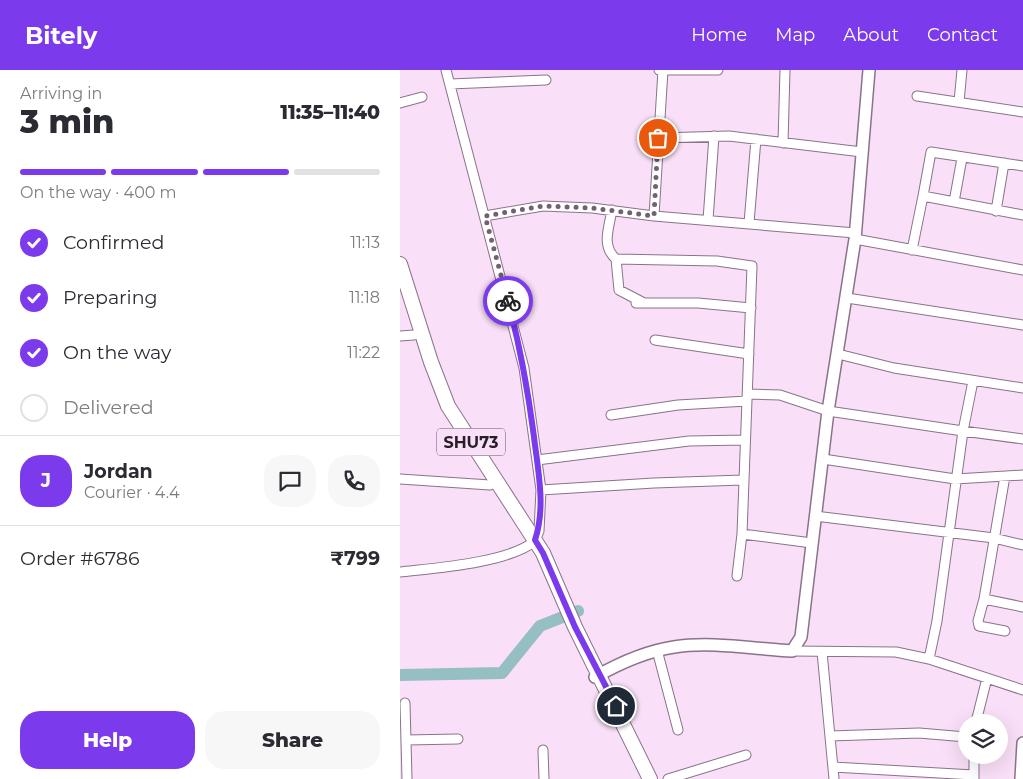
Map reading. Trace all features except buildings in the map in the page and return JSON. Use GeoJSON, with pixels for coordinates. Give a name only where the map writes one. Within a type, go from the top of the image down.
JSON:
{"type":"FeatureCollection","features":[{"type":"Feature","properties":{"kind":"main road","name":"SHU73"},"geometry":{"type":"LineString","coordinates":[[400,264],[441,397],[532,543]]}},
{"type":"Feature","properties":{"kind":"main road","name":"SHU73"},"geometry":{"type":"LineString","coordinates":[[400,293],[414,335],[451,423],[490,484],[532,543],[543,553],[572,628],[650,779]]}},
{"type":"Feature","properties":{"kind":"main road","name":"SHU73"},"geometry":{"type":"LineString","coordinates":[[597,676],[643,779]]}},
{"type":"Feature","properties":{"kind":"street"},"geometry":{"type":"LineString","coordinates":[[400,572],[473,562],[516,552],[532,543],[538,531],[541,490],[524,368],[446,70]]}},
{"type":"Feature","properties":{"kind":"street"},"geometry":{"type":"LineString","coordinates":[[657,70],[718,70]]}},
{"type":"Feature","properties":{"kind":"street"},"geometry":{"type":"LineString","coordinates":[[654,216],[663,70]]}},
{"type":"Feature","properties":{"kind":"street"},"geometry":{"type":"LineString","coordinates":[[782,70],[783,143]]}},
{"type":"Feature","properties":{"kind":"street"},"geometry":{"type":"LineString","coordinates":[[792,651],[801,637],[828,411],[847,298],[855,236],[870,70]]}},
{"type":"Feature","properties":{"kind":"street"},"geometry":{"type":"LineString","coordinates":[[959,102],[962,70]]}},
{"type":"Feature","properties":{"kind":"street"},"geometry":{"type":"LineString","coordinates":[[450,84],[546,80]]}},
{"type":"Feature","properties":{"kind":"street"},"geometry":{"type":"LineString","coordinates":[[917,96],[1023,112]]}},
{"type":"Feature","properties":{"kind":"street"},"geometry":{"type":"LineString","coordinates":[[400,103],[422,97]]}},
{"type":"Feature","properties":{"kind":"street"},"geometry":{"type":"LineString","coordinates":[[658,138],[714,136],[756,139],[862,152]]}},
{"type":"Feature","properties":{"kind":"street"},"geometry":{"type":"LineString","coordinates":[[708,220],[714,136]]}},
{"type":"Feature","properties":{"kind":"street"},"geometry":{"type":"LineString","coordinates":[[750,223],[756,139]]}},
{"type":"Feature","properties":{"kind":"street"},"geometry":{"type":"LineString","coordinates":[[912,250],[931,152],[1023,166]]}},
{"type":"Feature","properties":{"kind":"street"},"geometry":{"type":"LineString","coordinates":[[954,202],[962,158]]}},
{"type":"Feature","properties":{"kind":"street"},"geometry":{"type":"LineString","coordinates":[[996,211],[1004,163]]}},
{"type":"Feature","properties":{"kind":"street"},"geometry":{"type":"LineString","coordinates":[[923,196],[1023,215]]}},
{"type":"Feature","properties":{"kind":"street"},"geometry":{"type":"LineString","coordinates":[[485,216],[543,206],[612,210],[654,216],[750,223],[855,236],[912,250],[1023,270]]}},
{"type":"Feature","properties":{"kind":"street"},"geometry":{"type":"LineString","coordinates":[[612,210],[606,240],[610,254],[616,259],[717,262],[750,265],[752,269],[742,534],[737,576]]}},
{"type":"Feature","properties":{"kind":"street"},"geometry":{"type":"LineString","coordinates":[[616,259],[619,290],[640,303],[698,303],[751,308]]}},
{"type":"Feature","properties":{"kind":"street"},"geometry":{"type":"LineString","coordinates":[[847,298],[1023,325]]}},
{"type":"Feature","properties":{"kind":"street"},"geometry":{"type":"LineString","coordinates":[[400,336],[414,335]]}},
{"type":"Feature","properties":{"kind":"street"},"geometry":{"type":"LineString","coordinates":[[655,340],[749,354]]}},
{"type":"Feature","properties":{"kind":"street"},"geometry":{"type":"LineString","coordinates":[[838,354],[894,368],[1023,388]]}},
{"type":"Feature","properties":{"kind":"street"},"geometry":{"type":"LineString","coordinates":[[929,659],[937,621],[955,479],[973,381]]}},
{"type":"Feature","properties":{"kind":"street"},"geometry":{"type":"LineString","coordinates":[[611,415],[678,405],[780,395],[828,411],[1023,439]]}},
{"type":"Feature","properties":{"kind":"street"},"geometry":{"type":"LineString","coordinates":[[537,460],[689,440],[745,440]]}},
{"type":"Feature","properties":{"kind":"street"},"geometry":{"type":"LineString","coordinates":[[823,459],[955,479],[1023,475]]}},
{"type":"Feature","properties":{"kind":"street"},"geometry":{"type":"LineString","coordinates":[[1004,631],[979,626],[978,624],[1005,476]]}},
{"type":"Feature","properties":{"kind":"street"},"geometry":{"type":"LineString","coordinates":[[400,479],[490,484]]}},
{"type":"Feature","properties":{"kind":"street"},"geometry":{"type":"LineString","coordinates":[[541,490],[743,480]]}},
{"type":"Feature","properties":{"kind":"street"},"geometry":{"type":"LineString","coordinates":[[815,516],[994,538],[1023,545]]}},
{"type":"Feature","properties":{"kind":"street"},"geometry":{"type":"LineString","coordinates":[[742,534],[812,543]]}},
{"type":"Feature","properties":{"kind":"street"},"geometry":{"type":"LineString","coordinates":[[984,599],[1023,607]]}},
{"type":"Feature","properties":{"kind":"street"},"geometry":{"type":"LineString","coordinates":[[597,676],[657,650],[676,646],[822,652],[896,652],[929,659],[1023,690]]}},
{"type":"Feature","properties":{"kind":"street"},"geometry":{"type":"LineString","coordinates":[[657,650],[678,730]]}},
{"type":"Feature","properties":{"kind":"street"},"geometry":{"type":"LineString","coordinates":[[822,652],[834,779]]}},
{"type":"Feature","properties":{"kind":"street"},"geometry":{"type":"LineString","coordinates":[[978,714],[987,678]]}},
{"type":"Feature","properties":{"kind":"street"},"geometry":{"type":"LineString","coordinates":[[404,778],[405,703]]}},
{"type":"Feature","properties":{"kind":"street"},"geometry":{"type":"LineString","coordinates":[[830,736],[919,733],[958,736]]}},
{"type":"Feature","properties":{"kind":"street"},"geometry":{"type":"LineString","coordinates":[[406,740],[458,739]]}},
{"type":"Feature","properties":{"kind":"street"},"geometry":{"type":"LineString","coordinates":[[1021,779],[1023,743]]}},
{"type":"Feature","properties":{"kind":"street"},"geometry":{"type":"LineString","coordinates":[[543,750],[544,779]]}},
{"type":"Feature","properties":{"kind":"street"},"geometry":{"type":"LineString","coordinates":[[668,779],[746,755]]}},
{"type":"Feature","properties":{"kind":"street"},"geometry":{"type":"LineString","coordinates":[[832,767],[974,777],[974,764]]}},
{"type":"Feature","properties":{"kind":"waterway"},"geometry":{"type":"LineString","coordinates":[[400,675],[502,673],[540,626],[578,611]]}},
{"type":"Feature","properties":{"kind":"way so far"},"geometry":{"type":"LineString","coordinates":[[508,301],[485,216],[543,206],[592,208],[654,216],[658,138]]}},
{"type":"Feature","properties":{"kind":"route"},"geometry":{"type":"LineString","coordinates":[[508,301],[524,368],[541,490],[538,531],[535,540],[543,553],[575,627],[616,706]]}}]}
